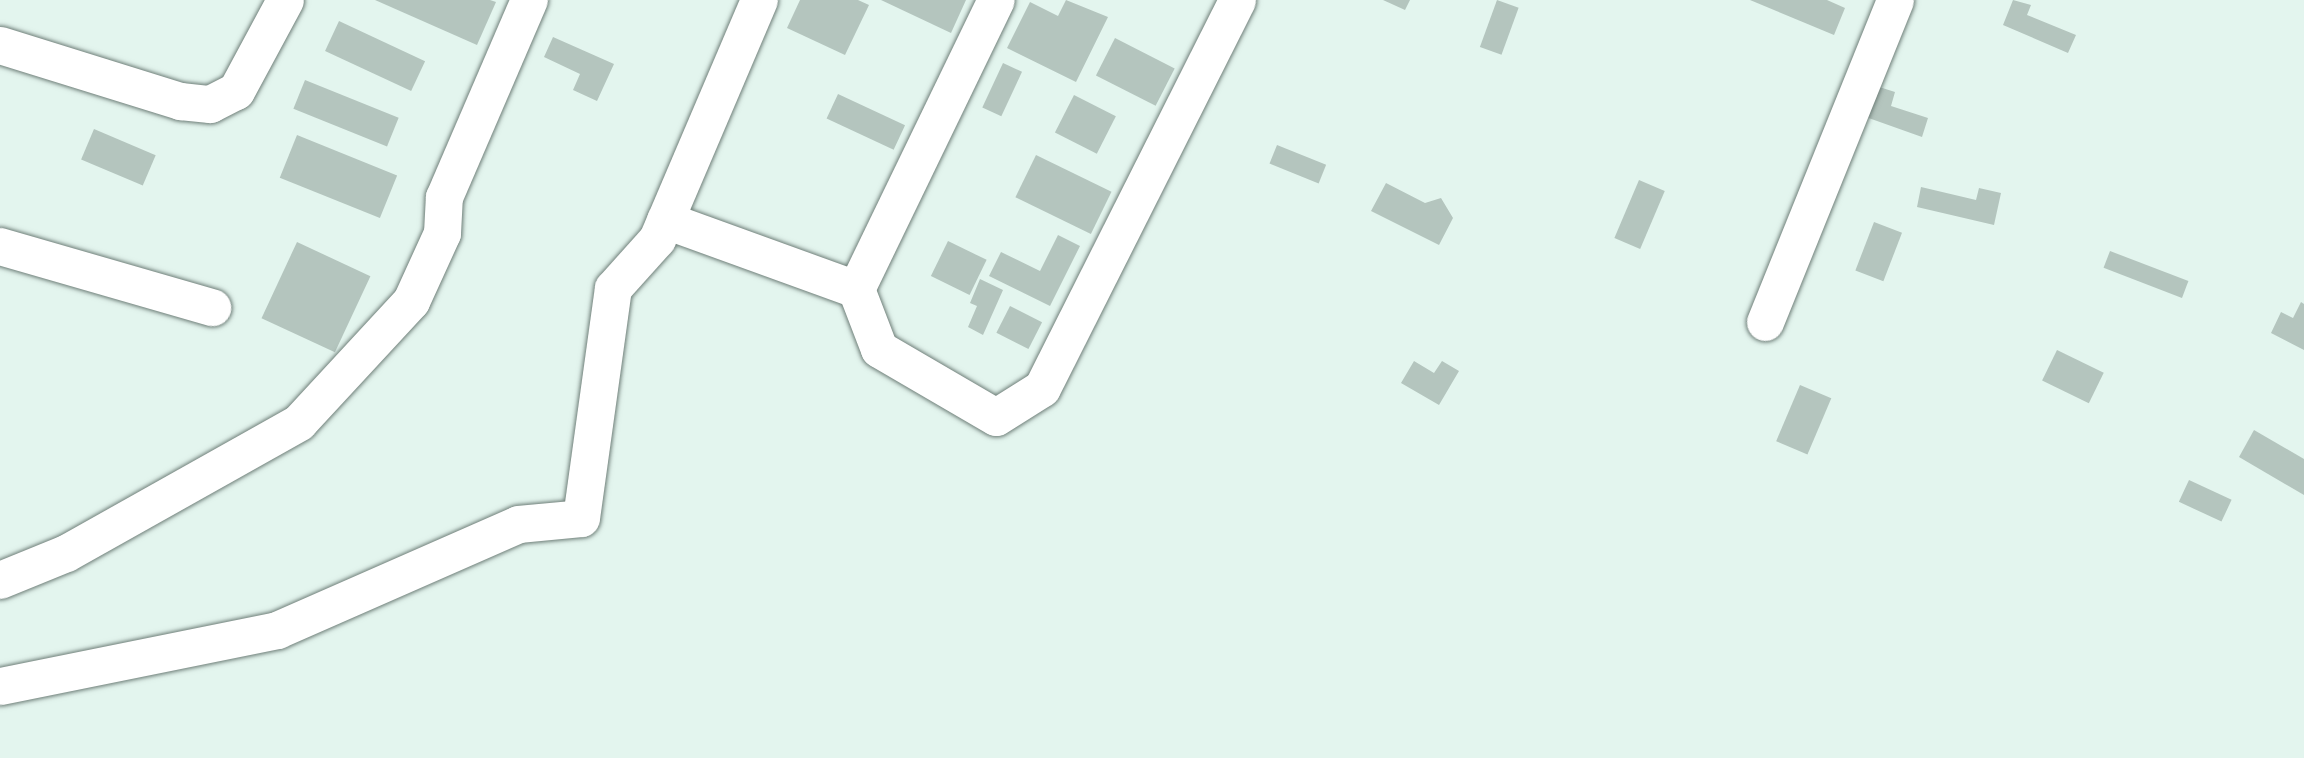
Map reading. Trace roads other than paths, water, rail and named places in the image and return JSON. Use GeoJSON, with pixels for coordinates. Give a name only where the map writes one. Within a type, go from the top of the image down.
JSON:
{"type":"FeatureCollection","features":[{"type":"Feature","properties":{"kind":"street"},"geometry":{"type":"LineString","coordinates":[[0,45],[180,101],[210,104],[236,91],[285,0]]}},
{"type":"Feature","properties":{"kind":"street"},"geometry":{"type":"LineString","coordinates":[[0,580],[66,553],[299,422],[411,301],[442,233],[444,197],[529,0]]}},
{"type":"Feature","properties":{"kind":"street"},"geometry":{"type":"LineString","coordinates":[[0,686],[276,630],[518,524],[581,518],[613,289],[657,239],[759,0]]}},
{"type":"Feature","properties":{"kind":"street"},"geometry":{"type":"LineString","coordinates":[[996,0],[856,289],[879,349],[996,417],[1042,388],[1237,0]]}},
{"type":"Feature","properties":{"kind":"street"},"geometry":{"type":"LineString","coordinates":[[1765,322],[1895,0]]}},
{"type":"Feature","properties":{"kind":"street"},"geometry":{"type":"LineString","coordinates":[[665,220],[856,289]]}},
{"type":"Feature","properties":{"kind":"street"},"geometry":{"type":"LineString","coordinates":[[9,252],[212,307]]}}]}
